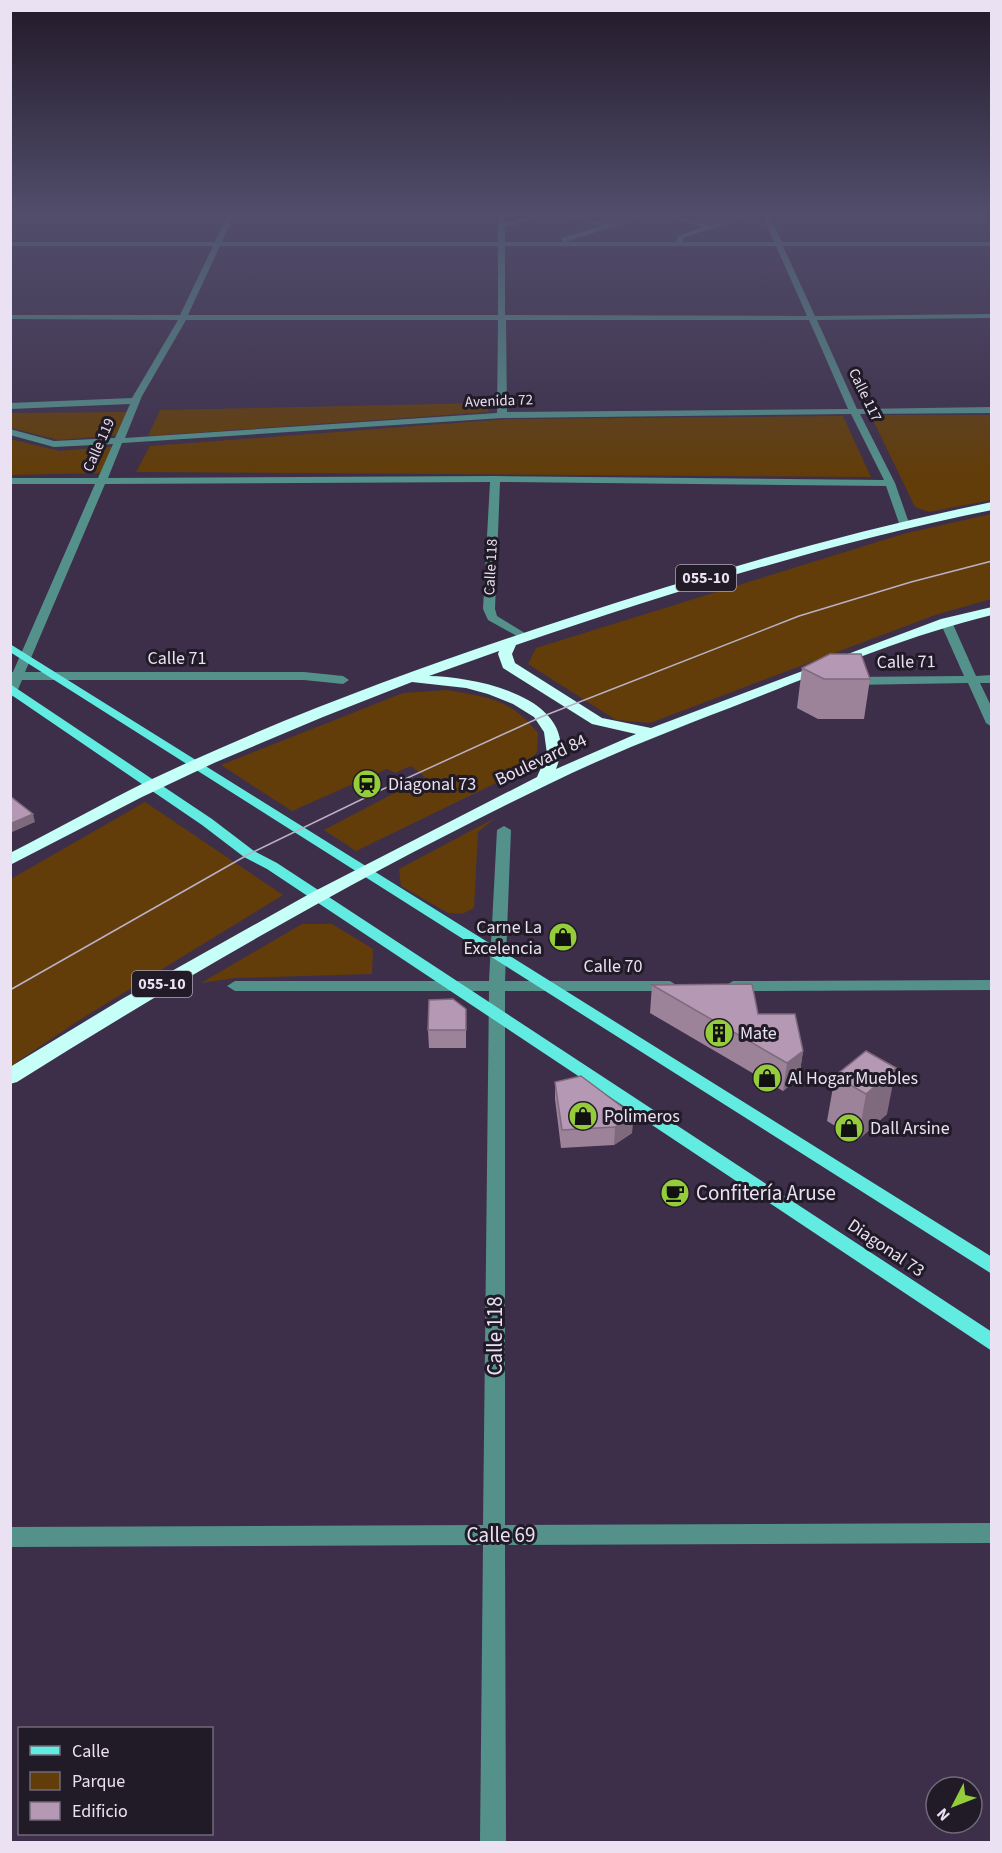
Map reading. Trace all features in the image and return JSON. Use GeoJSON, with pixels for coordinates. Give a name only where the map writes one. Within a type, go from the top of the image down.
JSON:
{"type":"FeatureCollection","features":[{"type":"Feature","properties":{"kind":"highway","name":"055-10"},"geometry":{"type":"LineString","coordinates":[[10,860],[153,785],[199,765],[404,681],[517,640],[713,576],[904,523],[992,506]]}},
{"type":"Feature","properties":{"kind":"highway","name":"Boulevard 84"},"geometry":{"type":"LineString","coordinates":[[10,1077],[129,1003],[365,870],[544,780],[652,733],[785,681],[946,622],[992,611]]}},
{"type":"Feature","properties":{"kind":"highway"},"geometry":{"type":"LineString","coordinates":[[517,640],[505,654],[508,665],[532,682],[597,721],[652,733]]}},
{"type":"Feature","properties":{"kind":"highway"},"geometry":{"type":"LineString","coordinates":[[404,681],[430,680],[482,686],[504,693],[525,704],[541,717],[555,739],[555,759],[544,780]]}},
{"type":"Feature","properties":{"kind":"main road"},"geometry":{"type":"LineString","coordinates":[[10,647],[992,1267]]}},
{"type":"Feature","properties":{"kind":"main road","name":"Diagonal 73"},"geometry":{"type":"LineString","coordinates":[[12,685],[249,854],[273,866],[992,1343]]}},
{"type":"Feature","properties":{"kind":"street","name":"Calle 119"},"geometry":{"type":"LineString","coordinates":[[12,685],[136,401],[191,301]]}},
{"type":"Feature","properties":{"kind":"street"},"geometry":{"type":"LineString","coordinates":[[501,301],[502,414]]}},
{"type":"Feature","properties":{"kind":"street","name":"Calle 117"},"geometry":{"type":"LineString","coordinates":[[804,301],[853,410],[891,483],[904,523]]}},
{"type":"Feature","properties":{"kind":"street"},"geometry":{"type":"LineString","coordinates":[[10,317],[811,318],[992,316]]}},
{"type":"Feature","properties":{"kind":"street"},"geometry":{"type":"LineString","coordinates":[[10,406],[136,401]]}},
{"type":"Feature","properties":{"kind":"street","name":"Avenida 72"},"geometry":{"type":"LineString","coordinates":[[10,432],[54,444],[502,414],[992,410]]}},
{"type":"Feature","properties":{"kind":"street"},"geometry":{"type":"LineString","coordinates":[[10,482],[495,479],[891,483]]}},
{"type":"Feature","properties":{"kind":"street","name":"Calle 118"},"geometry":{"type":"LineString","coordinates":[[495,479],[489,609],[492,618],[517,640]]}},
{"type":"Feature","properties":{"kind":"street"},"geometry":{"type":"LineString","coordinates":[[946,622],[992,723]]}},
{"type":"Feature","properties":{"kind":"street","name":"Calle 71"},"geometry":{"type":"LineString","coordinates":[[12,685],[58,677],[304,676],[343,680]]}},
{"type":"Feature","properties":{"kind":"street","name":"Calle 71"},"geometry":{"type":"LineString","coordinates":[[844,681],[992,679]]}},
{"type":"Feature","properties":{"kind":"street"},"geometry":{"type":"LineString","coordinates":[[785,681],[820,681]]}},
{"type":"Feature","properties":{"kind":"street","name":"Calle 118"},"geometry":{"type":"LineString","coordinates":[[493,1842],[497,953],[504,830]]}},
{"type":"Feature","properties":{"kind":"street"},"geometry":{"type":"LineString","coordinates":[[717,986],[992,985]]}},
{"type":"Feature","properties":{"kind":"street","name":"Calle 70"},"geometry":{"type":"LineString","coordinates":[[235,986],[681,986]]}},
{"type":"Feature","properties":{"kind":"street","name":"Calle 69"},"geometry":{"type":"LineString","coordinates":[[10,1537],[992,1533]]}},
{"type":"Feature","properties":{"kind":"green space"},"geometry":{"type":"Polygon","coordinates":[[[486,403],[489,412],[148,436],[160,410],[486,403]]]}},
{"type":"Feature","properties":{"kind":"green space"},"geometry":{"type":"Polygon","coordinates":[[[129,412],[116,435],[59,440],[11,428],[10,413],[129,412]]]}},
{"type":"Feature","properties":{"kind":"green space"},"geometry":{"type":"Polygon","coordinates":[[[881,415],[991,415],[991,500],[929,512],[915,507],[872,418],[881,415]]]}},
{"type":"Feature","properties":{"kind":"green space"},"geometry":{"type":"Polygon","coordinates":[[[843,416],[871,477],[136,472],[150,446],[509,419],[843,416]]]}},
{"type":"Feature","properties":{"kind":"green space"},"geometry":{"type":"Polygon","coordinates":[[[10,439],[60,451],[116,446],[100,473],[11,475],[10,439]]]}},
{"type":"Feature","properties":{"kind":"green space"},"geometry":{"type":"Polygon","coordinates":[[[991,514],[991,599],[935,615],[650,723],[616,720],[528,664],[536,648],[903,534],[991,514]]]}},
{"type":"Feature","properties":{"kind":"green space"},"geometry":{"type":"Polygon","coordinates":[[[447,690],[487,698],[508,706],[528,721],[538,733],[537,752],[519,772],[356,851],[324,830],[425,777],[411,766],[395,773],[387,769],[292,811],[221,765],[403,693],[447,690]]]}},
{"type":"Feature","properties":{"kind":"green space"},"geometry":{"type":"Polygon","coordinates":[[[145,802],[283,895],[81,1019],[11,1066],[11,879],[145,802]]]}},
{"type":"Feature","properties":{"kind":"green space"},"geometry":{"type":"Polygon","coordinates":[[[495,818],[478,832],[474,908],[462,914],[448,913],[401,886],[399,869],[495,818]]]}},
{"type":"Feature","properties":{"kind":"green space"},"geometry":{"type":"Polygon","coordinates":[[[302,924],[332,924],[373,949],[372,974],[235,978],[201,983],[302,924]]]}},
{"type":"Feature","properties":{"kind":"building"},"geometry":{"type":"Polygon","coordinates":[[[830,654],[861,654],[870,679],[824,679],[802,668],[830,654]]]}},
{"type":"Feature","properties":{"kind":"building"},"geometry":{"type":"Polygon","coordinates":[[[10,796],[33,814],[10,824],[10,796]]]}},
{"type":"Feature","properties":{"kind":"building"},"geometry":{"type":"Polygon","coordinates":[[[752,984],[758,1014],[795,1014],[803,1051],[787,1063],[652,985],[752,984]]]}},
{"type":"Feature","properties":{"kind":"building"},"geometry":{"type":"Polygon","coordinates":[[[453,999],[466,1009],[466,1030],[428,1030],[429,1000],[453,999]]]}},
{"type":"Feature","properties":{"kind":"building"},"geometry":{"type":"Polygon","coordinates":[[[866,1051],[896,1068],[866,1094],[835,1076],[866,1051]]]}},
{"type":"Feature","properties":{"kind":"building"},"geometry":{"type":"Polygon","coordinates":[[[581,1076],[633,1115],[615,1127],[562,1130],[555,1082],[581,1076]]]}},
{"type":"Feature","properties":{"kind":"tram line"},"geometry":{"type":"LineString","coordinates":[[10,990],[249,854],[381,790],[541,717],[799,616],[911,582],[992,561]]}},
{"type":"Feature","properties":{"kind":"place","name":"Diagonal 73"},"geometry":{"type":"Point","coordinates":[367,784]}},
{"type":"Feature","properties":{"kind":"place","name":"Carne La Excelencia"},"geometry":{"type":"Point","coordinates":[563,937]}},
{"type":"Feature","properties":{"kind":"place","name":"Mate"},"geometry":{"type":"Point","coordinates":[719,1033]}},
{"type":"Feature","properties":{"kind":"place","name":"Al Hogar Muebles"},"geometry":{"type":"Point","coordinates":[767,1078]}},
{"type":"Feature","properties":{"kind":"place","name":"Polimeros"},"geometry":{"type":"Point","coordinates":[583,1116]}},
{"type":"Feature","properties":{"kind":"place","name":"Dall Arsine"},"geometry":{"type":"Point","coordinates":[849,1128]}},
{"type":"Feature","properties":{"kind":"place","name":"Confitería Aruse"},"geometry":{"type":"Point","coordinates":[675,1193]}}]}
